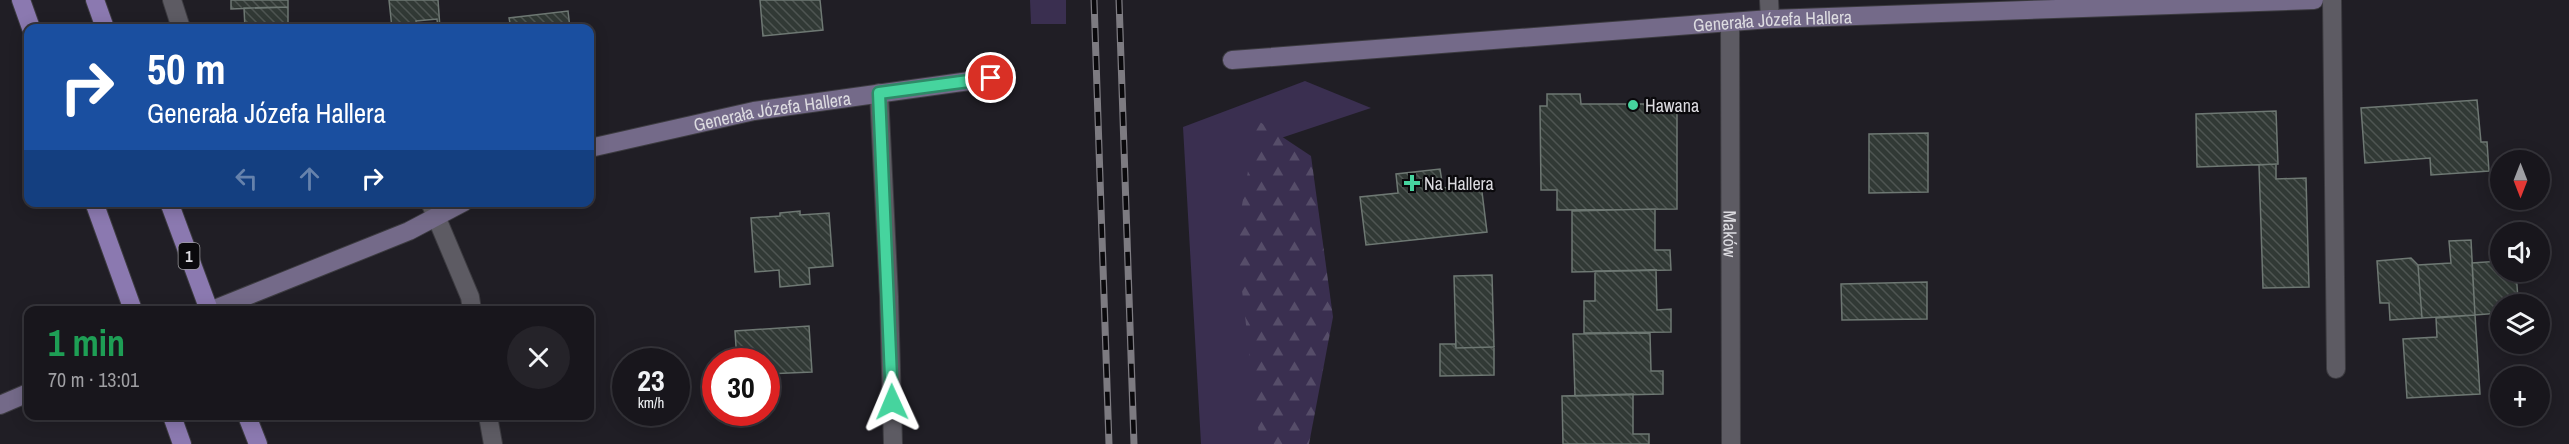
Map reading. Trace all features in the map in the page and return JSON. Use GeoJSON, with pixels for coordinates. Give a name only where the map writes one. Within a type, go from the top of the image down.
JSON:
{"type":"FeatureCollection","features":[{"type":"Feature","properties":{"kind":"main road"},"geometry":{"type":"LineString","coordinates":[[21,0],[30,24]]}},
{"type":"Feature","properties":{"kind":"main road"},"geometry":{"type":"LineString","coordinates":[[95,0],[104,24]]}},
{"type":"Feature","properties":{"kind":"main road"},"geometry":{"type":"LineString","coordinates":[[96,207],[132,306]]}},
{"type":"Feature","properties":{"kind":"main road","name":"1"},"geometry":{"type":"LineString","coordinates":[[171,207],[209,306]]}},
{"type":"Feature","properties":{"kind":"main road"},"geometry":{"type":"LineString","coordinates":[[173,420],[182,444]]}},
{"type":"Feature","properties":{"kind":"main road"},"geometry":{"type":"LineString","coordinates":[[249,420],[258,444]]}},
{"type":"Feature","properties":{"kind":"street"},"geometry":{"type":"LineString","coordinates":[[172,0],[181,24]]}},
{"type":"Feature","properties":{"kind":"street"},"geometry":{"type":"LineString","coordinates":[[1770,0],[1770,19]]}},
{"type":"Feature","properties":{"kind":"street","name":"Generała Józefa Hallera"},"geometry":{"type":"LineString","coordinates":[[1232,60],[1770,19],[2312,0]]}},
{"type":"Feature","properties":{"kind":"street"},"geometry":{"type":"LineString","coordinates":[[2332,0],[2336,369]]}},
{"type":"Feature","properties":{"kind":"street","name":"Maków"},"geometry":{"type":"LineString","coordinates":[[1730,22],[1731,444]]}},
{"type":"Feature","properties":{"kind":"street","name":"Generała Józefa Hallera"},"geometry":{"type":"LineString","coordinates":[[594,147],[754,111],[991,78]]}},
{"type":"Feature","properties":{"kind":"street"},"geometry":{"type":"LineString","coordinates":[[879,93],[889,297],[893,444]]}},
{"type":"Feature","properties":{"kind":"street"},"geometry":{"type":"LineString","coordinates":[[220,306],[434,211],[470,297],[471,306]]}},
{"type":"Feature","properties":{"kind":"street"},"geometry":{"type":"LineString","coordinates":[[0,405],[24,395]]}},
{"type":"Feature","properties":{"kind":"street"},"geometry":{"type":"LineString","coordinates":[[489,420],[493,444]]}},
{"type":"Feature","properties":{"kind":"green space"},"geometry":{"type":"Polygon","coordinates":[[[1030,0],[1066,0],[1066,24],[1031,24],[1030,0]]]}},
{"type":"Feature","properties":{"kind":"green space"},"geometry":{"type":"Polygon","coordinates":[[[1305,81],[1371,108],[1275,140],[1298,444],[1201,444],[1183,127],[1305,81]]]}},
{"type":"Feature","properties":{"kind":"green space"},"geometry":{"type":"Polygon","coordinates":[[[1257,120],[1311,156],[1333,317],[1309,444],[1260,444],[1236,239],[1257,120]]]}},
{"type":"Feature","properties":{"kind":"building"},"geometry":{"type":"Polygon","coordinates":[[[231,0],[288,0],[288,7],[231,9],[231,0]]]}},
{"type":"Feature","properties":{"kind":"building"},"geometry":{"type":"Polygon","coordinates":[[[389,0],[438,0],[440,24],[438,24],[437,19],[416,21],[416,24],[392,24],[389,0]]]}},
{"type":"Feature","properties":{"kind":"building"},"geometry":{"type":"Polygon","coordinates":[[[760,0],[820,0],[823,30],[763,36],[760,0]]]}},
{"type":"Feature","properties":{"kind":"building"},"geometry":{"type":"Polygon","coordinates":[[[288,7],[288,24],[245,24],[244,8],[288,7]]]}},
{"type":"Feature","properties":{"kind":"building"},"geometry":{"type":"Polygon","coordinates":[[[568,11],[570,24],[510,24],[509,18],[568,11]]]}},
{"type":"Feature","properties":{"kind":"building"},"geometry":{"type":"Polygon","coordinates":[[[1547,94],[1580,94],[1581,104],[1677,104],[1677,209],[1557,210],[1557,190],[1541,190],[1540,106],[1547,106],[1547,94]]]}},
{"type":"Feature","properties":{"kind":"building"},"geometry":{"type":"Polygon","coordinates":[[[2477,100],[2481,142],[2487,142],[2489,171],[2431,175],[2430,158],[2365,163],[2361,108],[2477,100]]]}},
{"type":"Feature","properties":{"kind":"building"},"geometry":{"type":"Polygon","coordinates":[[[2276,111],[2278,164],[2197,167],[2196,114],[2276,111]]]}},
{"type":"Feature","properties":{"kind":"building"},"geometry":{"type":"Polygon","coordinates":[[[1928,133],[1928,192],[1869,193],[1869,134],[1928,133]]]}},
{"type":"Feature","properties":{"kind":"building"},"geometry":{"type":"Polygon","coordinates":[[[2276,164],[2276,179],[2306,178],[2309,287],[2263,288],[2259,165],[2276,164]]]}},
{"type":"Feature","properties":{"kind":"building"},"geometry":{"type":"Polygon","coordinates":[[[1440,169],[1443,188],[1481,184],[1487,232],[1366,245],[1360,197],[1398,193],[1396,174],[1440,169]]]}},
{"type":"Feature","properties":{"kind":"building"},"geometry":{"type":"Polygon","coordinates":[[[1655,209],[1655,250],[1670,250],[1671,270],[1572,272],[1572,211],[1655,209]]]}},
{"type":"Feature","properties":{"kind":"building"},"geometry":{"type":"Polygon","coordinates":[[[800,211],[800,215],[829,213],[833,266],[809,268],[810,284],[780,287],[779,270],[755,272],[751,218],[780,216],[780,213],[800,211]]]}},
{"type":"Feature","properties":{"kind":"building"},"geometry":{"type":"Polygon","coordinates":[[[2471,240],[2475,315],[2422,318],[2418,265],[2451,263],[2449,241],[2471,240]]]}},
{"type":"Feature","properties":{"kind":"building"},"geometry":{"type":"Polygon","coordinates":[[[2411,258],[2418,265],[2422,318],[2390,320],[2389,303],[2380,303],[2377,261],[2411,258]]]}},
{"type":"Feature","properties":{"kind":"building"},"geometry":{"type":"Polygon","coordinates":[[[2490,262],[2490,282],[2517,282],[2518,294],[2490,294],[2490,314],[2475,315],[2472,263],[2490,262]]]}},
{"type":"Feature","properties":{"kind":"building"},"geometry":{"type":"Polygon","coordinates":[[[1656,270],[1657,310],[1671,309],[1671,332],[1584,333],[1584,301],[1595,301],[1595,271],[1656,270]]]}},
{"type":"Feature","properties":{"kind":"building"},"geometry":{"type":"Polygon","coordinates":[[[1492,275],[1494,347],[1456,348],[1454,276],[1492,275]]]}},
{"type":"Feature","properties":{"kind":"building"},"geometry":{"type":"Polygon","coordinates":[[[1927,282],[1927,319],[1842,320],[1841,284],[1927,282]]]}},
{"type":"Feature","properties":{"kind":"building"},"geometry":{"type":"Polygon","coordinates":[[[2475,315],[2480,394],[2407,398],[2403,339],[2437,337],[2436,318],[2475,315]]]}},
{"type":"Feature","properties":{"kind":"building"},"geometry":{"type":"Polygon","coordinates":[[[809,326],[812,372],[780,373],[780,348],[736,348],[735,331],[809,326]]]}},
{"type":"Feature","properties":{"kind":"building"},"geometry":{"type":"Polygon","coordinates":[[[1650,333],[1651,371],[1663,371],[1663,394],[1575,396],[1573,334],[1650,333]]]}},
{"type":"Feature","properties":{"kind":"building"},"geometry":{"type":"Polygon","coordinates":[[[1440,344],[1455,344],[1456,348],[1494,347],[1494,375],[1440,376],[1440,344]]]}},
{"type":"Feature","properties":{"kind":"building"},"geometry":{"type":"Polygon","coordinates":[[[1633,394],[1633,434],[1649,434],[1649,444],[1563,444],[1562,396],[1633,394]]]}},
{"type":"Feature","properties":{"kind":"railway"},"geometry":{"type":"LineString","coordinates":[[1094,0],[1109,444]]}},
{"type":"Feature","properties":{"kind":"railway"},"geometry":{"type":"LineString","coordinates":[[1119,0],[1134,444]]}},
{"type":"Feature","properties":{"kind":"place","name":"Hawana"},"geometry":{"type":"Point","coordinates":[1633,105]}},
{"type":"Feature","properties":{"kind":"place","name":"Na Hallera"},"geometry":{"type":"Point","coordinates":[1412,183]}},
{"type":"Feature","properties":{"kind":"route"},"geometry":{"type":"LineString","coordinates":[[892,402],[879,93],[991,78]]}}]}
